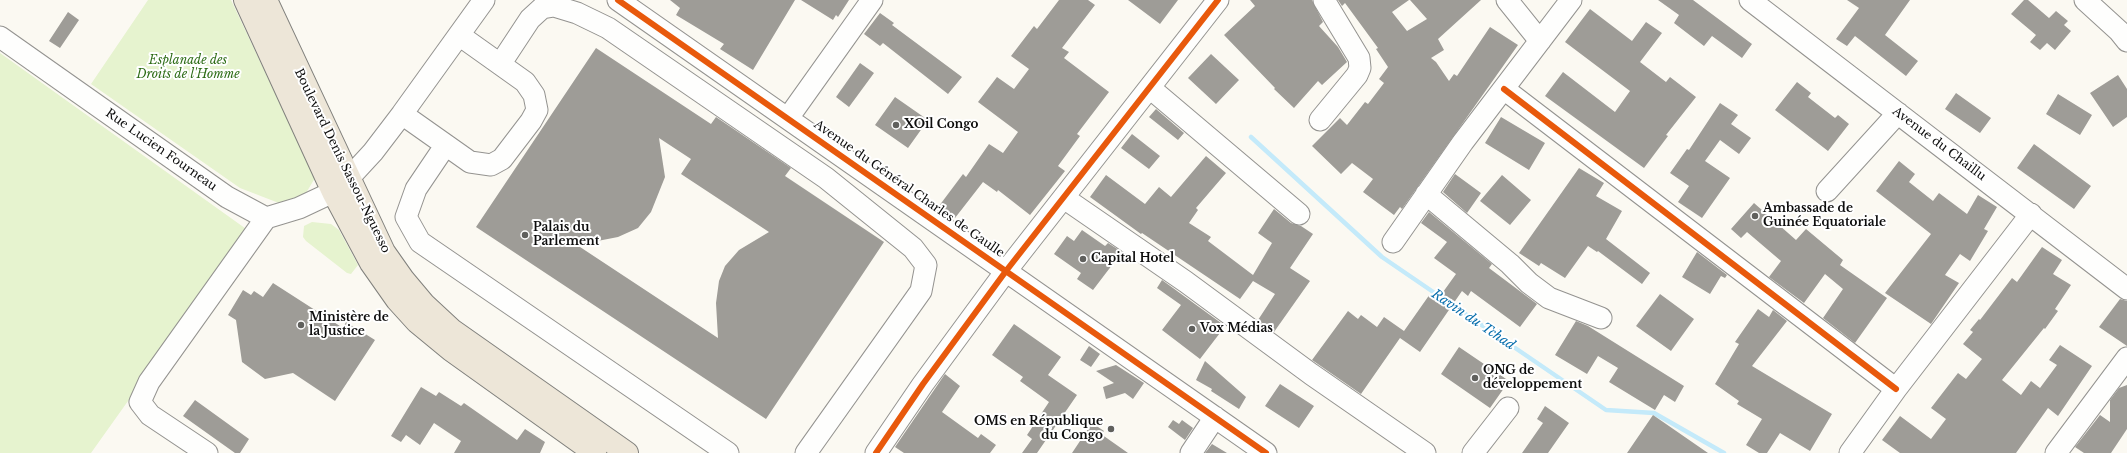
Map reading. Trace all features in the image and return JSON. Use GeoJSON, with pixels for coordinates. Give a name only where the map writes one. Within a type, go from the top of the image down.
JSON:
{"type":"FeatureCollection","features":[{"type":"Feature","properties":{"kind":"main road","name":"Boulevard Denis Sassou-Nguesso"},"geometry":{"type":"LineString","coordinates":[[245,0],[341,185],[384,252],[403,279],[424,304],[470,343],[627,453]]}},
{"type":"Feature","properties":{"kind":"main road","name":"Boulevard Denis Sassou-Nguesso"},"geometry":{"type":"LineString","coordinates":[[266,0],[371,263],[397,300],[417,322],[484,375],[595,453]]}},
{"type":"Feature","properties":{"kind":"street"},"geometry":{"type":"LineString","coordinates":[[207,453],[150,415],[140,402],[149,382],[266,218],[298,208],[341,185],[373,152],[484,0]]}},
{"type":"Feature","properties":{"kind":"street","name":"Avenue du Général Charles de Gaulle"},"geometry":{"type":"LineString","coordinates":[[618,0],[1266,453]]}},
{"type":"Feature","properties":{"kind":"street"},"geometry":{"type":"LineString","coordinates":[[788,118],[872,0]]}},
{"type":"Feature","properties":{"kind":"street"},"geometry":{"type":"LineString","coordinates":[[876,453],[923,384],[1006,271],[1218,0]]}},
{"type":"Feature","properties":{"kind":"street"},"geometry":{"type":"LineString","coordinates":[[1320,120],[1357,75],[1360,68],[1359,58],[1324,0]]}},
{"type":"Feature","properties":{"kind":"street"},"geometry":{"type":"LineString","coordinates":[[1507,0],[1540,41]]}},
{"type":"Feature","properties":{"kind":"street"},"geometry":{"type":"LineString","coordinates":[[1393,242],[1463,142],[1571,0]]}},
{"type":"Feature","properties":{"kind":"street","name":"Avenue du Chaillu"},"geometry":{"type":"LineString","coordinates":[[1750,0],[2127,289]]}},
{"type":"Feature","properties":{"kind":"street"},"geometry":{"type":"LineString","coordinates":[[2085,0],[2119,31],[2127,41]]}},
{"type":"Feature","properties":{"kind":"street"},"geometry":{"type":"LineString","coordinates":[[501,63],[530,19],[542,8],[554,6],[577,13],[608,28],[826,178],[913,248],[926,265],[921,291],[806,453]]}},
{"type":"Feature","properties":{"kind":"street"},"geometry":{"type":"LineString","coordinates":[[402,114],[445,146],[470,162],[491,165],[502,159],[531,122],[537,110],[534,95],[525,82],[501,63],[459,35]]}},
{"type":"Feature","properties":{"kind":"street","name":"Rue Lucien Fourneau"},"geometry":{"type":"LineString","coordinates":[[0,36],[227,197],[266,218]]}},
{"type":"Feature","properties":{"kind":"street"},"geometry":{"type":"LineString","coordinates":[[1150,88],[1299,214]]}},
{"type":"Feature","properties":{"kind":"street"},"geometry":{"type":"LineString","coordinates":[[1504,89],[1896,389]]}},
{"type":"Feature","properties":{"kind":"street"},"geometry":{"type":"LineString","coordinates":[[1827,191],[1898,113]]}},
{"type":"Feature","properties":{"kind":"street"},"geometry":{"type":"LineString","coordinates":[[445,146],[416,189],[406,218],[420,242],[728,453]]}},
{"type":"Feature","properties":{"kind":"street"},"geometry":{"type":"LineString","coordinates":[[1426,194],[1510,264],[1529,283],[1549,298],[1601,318]]}},
{"type":"Feature","properties":{"kind":"street"},"geometry":{"type":"LineString","coordinates":[[1064,198],[1186,282],[1311,374],[1425,453]]}},
{"type":"Feature","properties":{"kind":"street"},"geometry":{"type":"LineString","coordinates":[[1850,453],[1896,389],[2031,214]]}},
{"type":"Feature","properties":{"kind":"street"},"geometry":{"type":"LineString","coordinates":[[2056,453],[2127,358]]}},
{"type":"Feature","properties":{"kind":"street"},"geometry":{"type":"LineString","coordinates":[[1473,453],[1508,408]]}},
{"type":"Feature","properties":{"kind":"street"},"geometry":{"type":"LineString","coordinates":[[1191,453],[1215,417]]}},
{"type":"Feature","properties":{"kind":"green space","name":"Esplanade des Droits de l'Homme"},"geometry":{"type":"Polygon","coordinates":[[[148,0],[231,0],[315,178],[306,193],[284,205],[240,188],[91,84],[148,0]]]}},
{"type":"Feature","properties":{"kind":"green space"},"geometry":{"type":"Polygon","coordinates":[[[0,53],[249,231],[91,453],[0,453],[0,53]]]}},
{"type":"Feature","properties":{"kind":"green space"},"geometry":{"type":"Polygon","coordinates":[[[312,222],[331,224],[339,230],[358,265],[351,274],[347,273],[303,237],[304,226],[312,222]]]}},
{"type":"Feature","properties":{"kind":"building"},"geometry":{"type":"Polygon","coordinates":[[[670,0],[795,0],[753,70],[720,49],[724,44],[676,15],[680,8],[670,0]]]}},
{"type":"Feature","properties":{"kind":"building"},"geometry":{"type":"Polygon","coordinates":[[[801,0],[849,0],[838,17],[836,15],[833,20],[801,0]]]}},
{"type":"Feature","properties":{"kind":"building"},"geometry":{"type":"Polygon","coordinates":[[[1059,0],[1088,0],[1095,5],[1062,48],[1069,52],[1064,58],[1109,92],[1077,134],[1080,136],[1058,166],[1065,171],[1030,215],[998,190],[997,192],[983,182],[955,218],[939,206],[963,174],[966,177],[989,144],[1003,153],[1018,132],[978,102],[997,77],[1014,89],[1029,69],[1011,56],[1034,26],[1037,29],[1059,0]]]}},
{"type":"Feature","properties":{"kind":"building"},"geometry":{"type":"Polygon","coordinates":[[[1128,0],[1178,0],[1160,24],[1128,0]]]}},
{"type":"Feature","properties":{"kind":"building"},"geometry":{"type":"Polygon","coordinates":[[[1250,0],[1312,0],[1323,22],[1319,26],[1338,47],[1347,62],[1322,85],[1318,81],[1294,108],[1274,89],[1275,88],[1224,35],[1255,6],[1250,0]]]}},
{"type":"Feature","properties":{"kind":"building"},"geometry":{"type":"Polygon","coordinates":[[[1338,0],[1409,0],[1392,12],[1407,31],[1427,19],[1410,0],[1481,0],[1438,39],[1444,50],[1431,58],[1436,62],[1449,81],[1454,74],[1457,76],[1490,27],[1518,45],[1402,209],[1400,207],[1394,215],[1363,192],[1373,179],[1352,163],[1341,174],[1312,146],[1340,118],[1347,125],[1365,102],[1368,104],[1384,83],[1379,79],[1388,67],[1376,49],[1378,48],[1345,3],[1342,6],[1338,0]]]}},
{"type":"Feature","properties":{"kind":"building"},"geometry":{"type":"Polygon","coordinates":[[[1658,0],[1693,0],[1752,44],[1742,58],[1712,36],[1704,46],[1674,23],[1679,15],[1658,0]]]}},
{"type":"Feature","properties":{"kind":"building"},"geometry":{"type":"Polygon","coordinates":[[[1847,0],[1910,0],[1885,35],[1918,61],[1906,76],[1855,36],[1847,46],[1836,39],[1859,8],[1847,0]]]}},
{"type":"Feature","properties":{"kind":"building"},"geometry":{"type":"Polygon","coordinates":[[[2024,0],[2028,0],[2049,18],[2056,11],[2068,21],[2064,25],[2071,31],[2055,50],[2047,43],[2040,50],[2030,42],[2036,35],[2011,14],[2024,0]]]}},
{"type":"Feature","properties":{"kind":"building"},"geometry":{"type":"Polygon","coordinates":[[[1590,9],[1632,41],[1646,22],[1662,33],[1640,62],[1666,82],[1670,77],[1696,97],[1666,135],[1668,136],[1644,168],[1545,96],[1563,72],[1615,112],[1630,91],[1565,42],[1590,9]]]}},
{"type":"Feature","properties":{"kind":"building"},"geometry":{"type":"Polygon","coordinates":[[[68,12],[79,20],[60,48],[49,41],[68,12]]]}},
{"type":"Feature","properties":{"kind":"building"},"geometry":{"type":"Polygon","coordinates":[[[880,13],[894,23],[892,25],[962,77],[948,94],[883,43],[880,46],[864,34],[880,13]]]}},
{"type":"Feature","properties":{"kind":"building","name":"Palais du Parlement"},"geometry":{"type":"Polygon","coordinates":[[[596,48],[711,124],[716,117],[791,168],[785,176],[884,242],[766,419],[476,227],[596,48]],[[659,138],[665,177],[651,212],[638,228],[618,237],[577,245],[718,338],[716,303],[719,281],[725,266],[739,250],[769,232],[681,174],[691,159],[659,138]]]}},
{"type":"Feature","properties":{"kind":"building"},"geometry":{"type":"Polygon","coordinates":[[[1211,54],[1239,80],[1216,104],[1188,78],[1211,54]]]}},
{"type":"Feature","properties":{"kind":"building"},"geometry":{"type":"Polygon","coordinates":[[[860,63],[874,73],[849,107],[836,97],[860,63]]]}},
{"type":"Feature","properties":{"kind":"building"},"geometry":{"type":"Polygon","coordinates":[[[2118,75],[2127,89],[2127,117],[2113,127],[2090,93],[2118,75]]]}},
{"type":"Feature","properties":{"kind":"building"},"geometry":{"type":"Polygon","coordinates":[[[1797,82],[1811,93],[1808,97],[1835,118],[1838,115],[1849,124],[1828,151],[1775,110],[1797,82]]]}},
{"type":"Feature","properties":{"kind":"building"},"geometry":{"type":"Polygon","coordinates":[[[1956,93],[1991,118],[1980,133],[1945,109],[1956,93]]]}},
{"type":"Feature","properties":{"kind":"building"},"geometry":{"type":"Polygon","coordinates":[[[2058,94],[2092,115],[2080,135],[2046,114],[2058,94]]]}},
{"type":"Feature","properties":{"kind":"building"},"geometry":{"type":"Polygon","coordinates":[[[895,97],[928,120],[908,148],[875,125],[895,97]]]}},
{"type":"Feature","properties":{"kind":"building"},"geometry":{"type":"Polygon","coordinates":[[[1720,103],[1738,115],[1731,124],[1751,138],[1739,154],[1720,140],[1705,161],[1730,178],[1702,218],[1678,202],[1689,186],[1670,173],[1687,149],[1689,150],[1720,103]]]}},
{"type":"Feature","properties":{"kind":"building"},"geometry":{"type":"Polygon","coordinates":[[[1156,109],[1184,133],[1178,140],[1149,117],[1156,109]]]}},
{"type":"Feature","properties":{"kind":"building"},"geometry":{"type":"Polygon","coordinates":[[[1501,117],[1545,143],[1529,170],[1485,143],[1501,117]]]}},
{"type":"Feature","properties":{"kind":"building"},"geometry":{"type":"Polygon","coordinates":[[[1132,134],[1160,156],[1149,169],[1121,148],[1132,134]]]}},
{"type":"Feature","properties":{"kind":"building"},"geometry":{"type":"Polygon","coordinates":[[[2034,144],[2091,186],[2074,209],[2017,168],[2034,144]]]}},
{"type":"Feature","properties":{"kind":"building"},"geometry":{"type":"Polygon","coordinates":[[[1206,156],[1226,173],[1196,208],[1198,210],[1189,223],[1211,237],[1208,241],[1253,275],[1272,243],[1258,233],[1274,209],[1291,223],[1301,226],[1313,234],[1290,268],[1310,281],[1274,332],[1258,320],[1275,294],[1253,281],[1240,299],[1142,233],[1141,234],[1090,197],[1106,175],[1145,204],[1159,187],[1171,197],[1206,156]]]}},
{"type":"Feature","properties":{"kind":"building"},"geometry":{"type":"Polygon","coordinates":[[[1899,161],[1915,174],[1909,182],[1933,201],[1939,193],[1967,214],[1978,195],[1997,207],[1984,229],[1988,231],[1970,261],[1960,254],[1945,275],[1959,283],[1931,324],[1885,293],[1931,234],[1876,191],[1899,161]]]}},
{"type":"Feature","properties":{"kind":"building"},"geometry":{"type":"Polygon","coordinates":[[[1579,168],[1604,183],[1596,196],[1622,211],[1606,239],[1650,273],[1642,284],[1598,251],[1597,252],[1588,246],[1565,278],[1541,263],[1539,266],[1519,253],[1579,168]]]}},
{"type":"Feature","properties":{"kind":"building"},"geometry":{"type":"Polygon","coordinates":[[[1455,174],[1481,193],[1467,213],[1443,192],[1455,174]]]}},
{"type":"Feature","properties":{"kind":"building"},"geometry":{"type":"Polygon","coordinates":[[[1502,175],[1531,200],[1510,225],[1480,201],[1502,175]]]}},
{"type":"Feature","properties":{"kind":"building"},"geometry":{"type":"Polygon","coordinates":[[[1754,203],[1796,240],[1806,229],[1843,260],[1840,265],[1887,298],[1855,343],[1823,318],[1843,289],[1825,274],[1804,303],[1769,277],[1781,261],[1747,232],[1741,238],[1731,229],[1754,203]]]}},
{"type":"Feature","properties":{"kind":"building"},"geometry":{"type":"Polygon","coordinates":[[[1429,212],[1492,264],[1489,268],[1537,304],[1520,327],[1471,291],[1468,296],[1462,291],[1420,352],[1400,338],[1361,394],[1312,360],[1348,311],[1358,319],[1361,315],[1377,327],[1384,317],[1404,331],[1430,294],[1438,299],[1456,274],[1434,258],[1447,242],[1421,223],[1429,212]]]}},
{"type":"Feature","properties":{"kind":"building","name":"Capital Hotel"},"geometry":{"type":"Polygon","coordinates":[[[1082,230],[1105,246],[1108,243],[1122,252],[1093,290],[1077,279],[1081,273],[1054,254],[1067,236],[1074,241],[1082,230]]]}},
{"type":"Feature","properties":{"kind":"building"},"geometry":{"type":"Polygon","coordinates":[[[2042,247],[2062,260],[2053,274],[2071,285],[2055,309],[2058,311],[2045,329],[2044,328],[2002,380],[2021,395],[2031,381],[2040,388],[2057,365],[2049,360],[2060,345],[2092,366],[2058,416],[2048,408],[2016,453],[1900,453],[1882,440],[1900,416],[1931,439],[1946,419],[1931,408],[1958,373],[1966,379],[1982,359],[1963,344],[1973,332],[1970,330],[1979,319],[1980,320],[2012,278],[2017,282],[2042,247]]]}},
{"type":"Feature","properties":{"kind":"building"},"geometry":{"type":"Polygon","coordinates":[[[1697,252],[1727,275],[1725,278],[1721,276],[1710,294],[1682,277],[1697,252]]]}},
{"type":"Feature","properties":{"kind":"building","name":"Vox Médias"},"geometry":{"type":"Polygon","coordinates":[[[1162,280],[1221,323],[1218,326],[1223,329],[1200,359],[1162,330],[1181,305],[1157,288],[1162,280]]]}},
{"type":"Feature","properties":{"kind":"building"},"geometry":{"type":"Polygon","coordinates":[[[273,283],[343,328],[346,322],[375,340],[335,401],[293,373],[265,379],[242,362],[236,320],[228,315],[243,290],[251,295],[254,291],[263,297],[273,283]]]}},
{"type":"Feature","properties":{"kind":"building"},"geometry":{"type":"Polygon","coordinates":[[[1660,294],[1694,319],[1671,351],[1636,326],[1660,294]]]}},
{"type":"Feature","properties":{"kind":"building"},"geometry":{"type":"Polygon","coordinates":[[[2120,299],[2127,301],[2127,346],[2099,327],[2120,299]]]}},
{"type":"Feature","properties":{"kind":"building"},"geometry":{"type":"Polygon","coordinates":[[[1758,309],[1769,317],[1773,310],[1787,321],[1752,366],[1832,414],[1810,451],[1780,433],[1767,453],[1759,453],[1746,445],[1762,419],[1737,404],[1739,401],[1715,384],[1739,344],[1735,342],[1758,309]]]}},
{"type":"Feature","properties":{"kind":"building"},"geometry":{"type":"Polygon","coordinates":[[[1576,321],[1588,326],[1684,386],[1675,402],[1664,395],[1655,410],[1609,382],[1618,368],[1598,356],[1587,374],[1555,355],[1576,321]]]}},
{"type":"Feature","properties":{"kind":"building"},"geometry":{"type":"Polygon","coordinates":[[[1014,324],[1061,357],[1048,375],[1077,395],[1037,453],[1022,453],[1032,439],[1027,435],[1049,402],[1020,381],[1023,377],[992,355],[1014,324]]]}},
{"type":"Feature","properties":{"kind":"building"},"geometry":{"type":"Polygon","coordinates":[[[1089,346],[1100,354],[1091,367],[1080,360],[1089,346]]]}},
{"type":"Feature","properties":{"kind":"building","name":"ONG de développement"},"geometry":{"type":"Polygon","coordinates":[[[1459,347],[1509,381],[1490,408],[1441,374],[1459,347]]]}},
{"type":"Feature","properties":{"kind":"building"},"geometry":{"type":"Polygon","coordinates":[[[1205,361],[1246,397],[1239,409],[1211,391],[1212,389],[1196,380],[1205,361]]]}},
{"type":"Feature","properties":{"kind":"building"},"geometry":{"type":"Polygon","coordinates":[[[1116,365],[1144,383],[1133,399],[1125,393],[1106,399],[1103,387],[1114,383],[1096,371],[1116,365]]]}},
{"type":"Feature","properties":{"kind":"building"},"geometry":{"type":"Polygon","coordinates":[[[945,374],[960,386],[942,412],[978,438],[981,434],[996,445],[990,453],[904,453],[895,447],[945,374]]]}},
{"type":"Feature","properties":{"kind":"building"},"geometry":{"type":"Polygon","coordinates":[[[1280,384],[1314,406],[1299,428],[1265,406],[1280,384]]]}},
{"type":"Feature","properties":{"kind":"building"},"geometry":{"type":"Polygon","coordinates":[[[2127,385],[2127,429],[2111,453],[2084,453],[2075,447],[2100,415],[2110,422],[2110,400],[2119,388],[2127,385]]]}},
{"type":"Feature","properties":{"kind":"building"},"geometry":{"type":"Polygon","coordinates":[[[421,387],[436,396],[439,392],[461,406],[464,403],[517,440],[525,429],[545,442],[540,453],[454,453],[461,441],[434,423],[420,445],[406,435],[401,442],[391,436],[421,387]]]}},
{"type":"Feature","properties":{"kind":"building"},"geometry":{"type":"Polygon","coordinates":[[[195,400],[249,439],[240,453],[235,453],[183,416],[195,400]]]}},
{"type":"Feature","properties":{"kind":"building"},"geometry":{"type":"Polygon","coordinates":[[[1545,406],[1569,423],[1548,453],[1522,453],[1543,423],[1537,419],[1545,406]]]}},
{"type":"Feature","properties":{"kind":"building"},"geometry":{"type":"Polygon","coordinates":[[[1653,415],[1708,453],[1627,453],[1653,415]]]}},
{"type":"Feature","properties":{"kind":"building"},"geometry":{"type":"Polygon","coordinates":[[[1173,420],[1179,424],[1182,420],[1193,428],[1185,440],[1168,427],[1173,420]]]}},
{"type":"Feature","properties":{"kind":"building"},"geometry":{"type":"Polygon","coordinates":[[[1092,423],[1104,431],[1101,434],[1128,453],[1072,453],[1092,423]]]}},
{"type":"Feature","properties":{"kind":"building"},"geometry":{"type":"Polygon","coordinates":[[[1212,444],[1227,453],[1205,453],[1212,444]]]}},
{"type":"Feature","properties":{"kind":"waterway","name":"Ravin du Tchad"},"geometry":{"type":"LineString","coordinates":[[1251,137],[1382,257],[1606,410],[1654,413],[1724,453]]}},
{"type":"Feature","properties":{"kind":"cycle path"},"geometry":{"type":"LineString","coordinates":[[618,0],[1266,453]]}},
{"type":"Feature","properties":{"kind":"cycle path"},"geometry":{"type":"LineString","coordinates":[[876,453],[923,384],[1006,271],[1218,0]]}},
{"type":"Feature","properties":{"kind":"cycle path"},"geometry":{"type":"LineString","coordinates":[[1504,89],[1896,389]]}},
{"type":"Feature","properties":{"kind":"place","name":"XOil Congo"},"geometry":{"type":"Point","coordinates":[896,125]}},
{"type":"Feature","properties":{"kind":"place","name":"Ambassade de Guinée Equatoriale"},"geometry":{"type":"Point","coordinates":[1755,216]}},
{"type":"Feature","properties":{"kind":"place","name":"Palais du Parlement"},"geometry":{"type":"Point","coordinates":[525,235]}},
{"type":"Feature","properties":{"kind":"place","name":"Capital Hotel"},"geometry":{"type":"Point","coordinates":[1083,259]}},
{"type":"Feature","properties":{"kind":"place","name":"Ministère de la Justice"},"geometry":{"type":"Point","coordinates":[301,325]}},
{"type":"Feature","properties":{"kind":"place","name":"Vox Médias"},"geometry":{"type":"Point","coordinates":[1192,329]}},
{"type":"Feature","properties":{"kind":"place","name":"ONG de développement"},"geometry":{"type":"Point","coordinates":[1475,378]}},
{"type":"Feature","properties":{"kind":"place","name":"OMS en République du Congo"},"geometry":{"type":"Point","coordinates":[1111,429]}}]}
